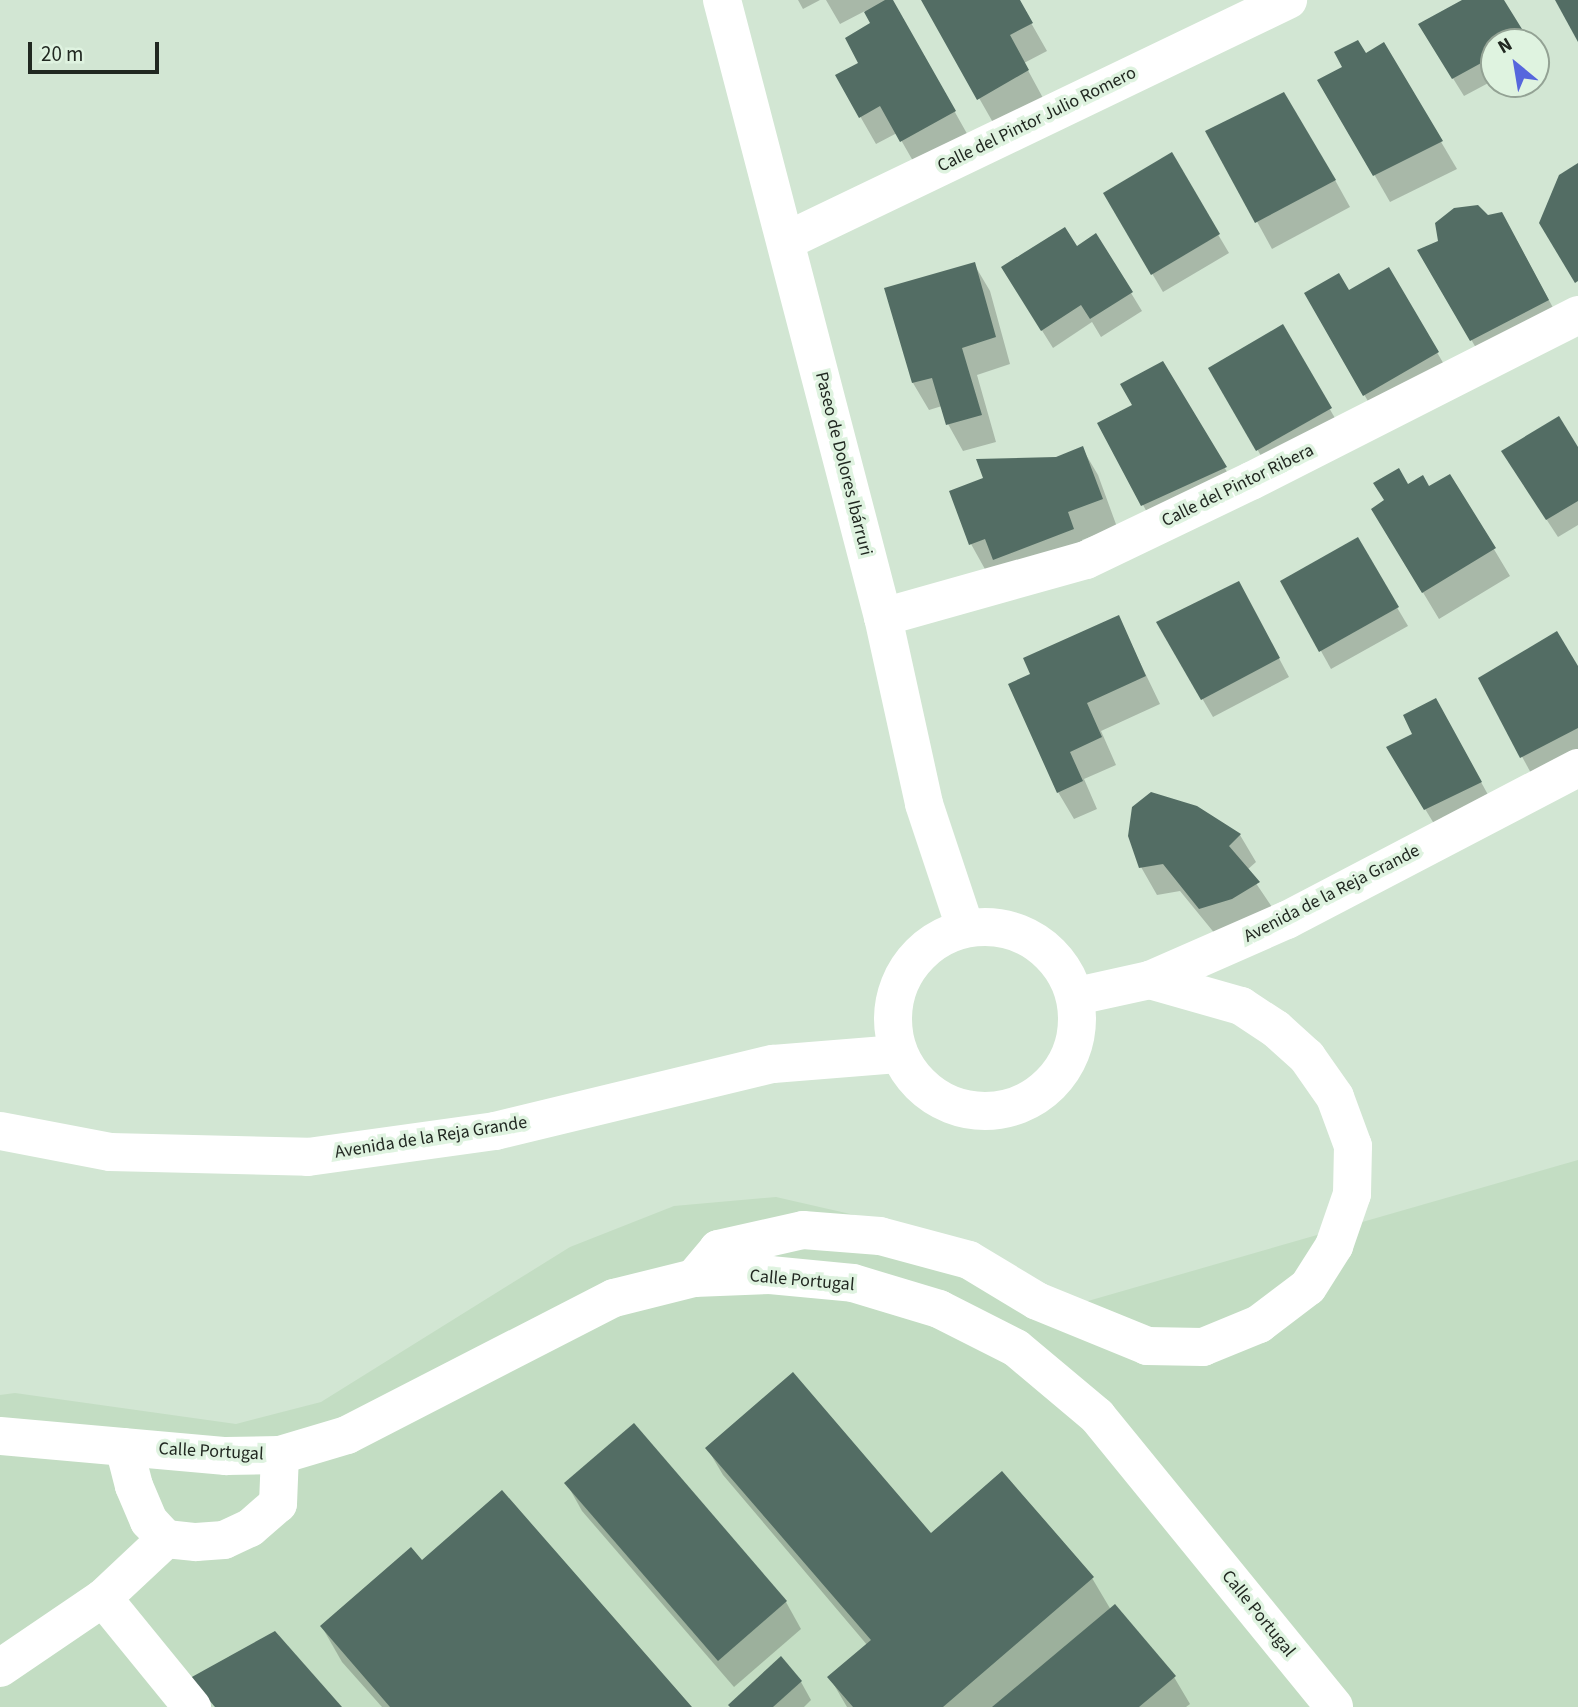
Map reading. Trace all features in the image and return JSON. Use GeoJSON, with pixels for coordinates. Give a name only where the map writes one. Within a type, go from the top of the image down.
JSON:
{"type":"FeatureCollection","features":[{"type":"Feature","properties":{"kind":"street","name":"Paseo de Dolores Ibárruri"},"geometry":{"type":"LineString","coordinates":[[722,0],[883,617],[924,804],[965,927]]}},
{"type":"Feature","properties":{"kind":"street","name":"Calle del Pintor Julio Romero"},"geometry":{"type":"LineString","coordinates":[[786,241],[1288,0]]}},
{"type":"Feature","properties":{"kind":"street","name":"Calle del Pintor Ribera"},"geometry":{"type":"LineString","coordinates":[[883,617],[1086,560],[1251,481],[1578,315]]}},
{"type":"Feature","properties":{"kind":"street","name":"Avenida de la Reja Grande"},"geometry":{"type":"LineString","coordinates":[[1077,996],[1150,980],[1287,920],[1578,768]]}},
{"type":"Feature","properties":{"kind":"street"},"geometry":{"type":"LineString","coordinates":[[999,926],[1030,936],[1050,952],[1077,996],[1078,1020],[1072,1053],[1059,1074],[1035,1096],[1011,1108],[978,1112],[959,1108],[930,1094],[916,1081],[898,1054],[892,1032],[893,999],[902,975],[922,949],[965,927],[999,926]]}},
{"type":"Feature","properties":{"kind":"street"},"geometry":{"type":"LineString","coordinates":[[694,1278],[718,1249],[803,1230],[880,1236],[969,1260],[1037,1301],[1147,1346],[1203,1347],[1259,1324],[1308,1287],[1334,1246],[1352,1194],[1353,1146],[1335,1097],[1307,1057],[1276,1029],[1241,1006],[1150,980]]}},
{"type":"Feature","properties":{"kind":"street","name":"Avenida de la Reja Grande"},"geometry":{"type":"LineString","coordinates":[[0,1131],[110,1152],[308,1157],[495,1132],[773,1065],[898,1054]]}},
{"type":"Feature","properties":{"kind":"street","name":"Calle Portugal"},"geometry":{"type":"LineString","coordinates":[[2,1437],[226,1455],[281,1455],[346,1435],[614,1298],[694,1278],[770,1275],[853,1283],[939,1309],[1016,1348],[1097,1416],[1334,1707]]}},
{"type":"Feature","properties":{"kind":"street"},"geometry":{"type":"LineString","coordinates":[[124,1447],[134,1486],[149,1521],[166,1539],[195,1542],[224,1540],[250,1528],[278,1504],[281,1455]]}},
{"type":"Feature","properties":{"kind":"street"},"geometry":{"type":"LineString","coordinates":[[0,1668],[103,1598],[166,1539]]}},
{"type":"Feature","properties":{"kind":"street"},"geometry":{"type":"LineString","coordinates":[[103,1598],[192,1707]]}},
{"type":"Feature","properties":{"kind":"shaded area"},"geometry":{"type":"Polygon","coordinates":[[[1578,1160],[1578,1707],[0,1707],[0,1395],[15,1393],[236,1424],[321,1402],[570,1247],[674,1206],[776,1197],[942,1235],[1074,1305],[1578,1160]]]}},
{"type":"Feature","properties":{"kind":"building"},"geometry":{"type":"Polygon","coordinates":[[[885,0],[893,0],[956,111],[900,142],[880,106],[859,118],[835,75],[858,63],[845,38],[870,23],[864,12],[885,0]]]}},
{"type":"Feature","properties":{"kind":"building"},"geometry":{"type":"Polygon","coordinates":[[[921,0],[1020,0],[1033,23],[1010,35],[1029,70],[977,100],[921,0]]]}},
{"type":"Feature","properties":{"kind":"building"},"geometry":{"type":"Polygon","coordinates":[[[1462,0],[1504,0],[1521,28],[1480,28],[1480,64],[1452,79],[1418,24],[1462,0]]]}},
{"type":"Feature","properties":{"kind":"building"},"geometry":{"type":"Polygon","coordinates":[[[1555,0],[1578,0],[1578,42],[1555,0]]]}},
{"type":"Feature","properties":{"kind":"building"},"geometry":{"type":"Polygon","coordinates":[[[1358,40],[1366,53],[1384,42],[1443,141],[1373,176],[1317,80],[1342,67],[1334,52],[1358,40]]]}},
{"type":"Feature","properties":{"kind":"building"},"geometry":{"type":"Polygon","coordinates":[[[1284,92],[1336,180],[1255,223],[1205,131],[1284,92]]]}},
{"type":"Feature","properties":{"kind":"building"},"geometry":{"type":"Polygon","coordinates":[[[1172,152],[1220,234],[1151,275],[1103,193],[1172,152]]]}},
{"type":"Feature","properties":{"kind":"building"},"geometry":{"type":"Polygon","coordinates":[[[1578,163],[1578,281],[1575,283],[1539,223],[1559,175],[1578,163]]]}},
{"type":"Feature","properties":{"kind":"building"},"geometry":{"type":"Polygon","coordinates":[[[1478,205],[1488,215],[1502,212],[1549,300],[1470,341],[1417,250],[1438,241],[1435,223],[1454,208],[1478,205]]]}},
{"type":"Feature","properties":{"kind":"building"},"geometry":{"type":"Polygon","coordinates":[[[1065,227],[1077,246],[1096,233],[1133,292],[1090,319],[1081,305],[1041,331],[1001,267],[1065,227]]]}},
{"type":"Feature","properties":{"kind":"building"},"geometry":{"type":"Polygon","coordinates":[[[975,262],[996,337],[962,348],[982,415],[946,425],[932,378],[912,383],[884,288],[975,262]]]}},
{"type":"Feature","properties":{"kind":"building"},"geometry":{"type":"Polygon","coordinates":[[[1389,267],[1439,352],[1363,396],[1304,293],[1339,273],[1349,290],[1389,267]]]}},
{"type":"Feature","properties":{"kind":"building"},"geometry":{"type":"Polygon","coordinates":[[[1283,324],[1332,408],[1256,451],[1208,368],[1283,324]]]}},
{"type":"Feature","properties":{"kind":"building"},"geometry":{"type":"Polygon","coordinates":[[[1163,361],[1227,467],[1141,506],[1097,423],[1132,405],[1120,384],[1163,361]]]}},
{"type":"Feature","properties":{"kind":"building"},"geometry":{"type":"Polygon","coordinates":[[[1559,416],[1578,447],[1578,501],[1546,520],[1501,451],[1559,416]]]}},
{"type":"Feature","properties":{"kind":"building"},"geometry":{"type":"Polygon","coordinates":[[[1083,446],[1103,499],[1068,512],[1074,529],[993,560],[985,539],[969,545],[949,491],[983,478],[976,459],[1056,457],[1083,446]]]}},
{"type":"Feature","properties":{"kind":"building"},"geometry":{"type":"Polygon","coordinates":[[[1399,468],[1408,484],[1423,475],[1429,486],[1450,474],[1496,548],[1422,593],[1371,509],[1384,500],[1373,483],[1399,468]]]}},
{"type":"Feature","properties":{"kind":"building"},"geometry":{"type":"Polygon","coordinates":[[[1358,537],[1399,607],[1319,652],[1280,581],[1358,537]]]}},
{"type":"Feature","properties":{"kind":"building"},"geometry":{"type":"Polygon","coordinates":[[[1239,581],[1280,658],[1201,700],[1156,622],[1239,581]]]}},
{"type":"Feature","properties":{"kind":"building"},"geometry":{"type":"Polygon","coordinates":[[[1119,615],[1146,676],[1087,703],[1102,737],[1070,752],[1083,781],[1057,793],[1008,684],[1030,674],[1023,658],[1119,615]]]}},
{"type":"Feature","properties":{"kind":"building"},"geometry":{"type":"Polygon","coordinates":[[[1557,631],[1578,666],[1578,728],[1520,758],[1478,678],[1557,631]]]}},
{"type":"Feature","properties":{"kind":"building"},"geometry":{"type":"Polygon","coordinates":[[[1436,698],[1482,782],[1424,810],[1386,747],[1412,734],[1403,715],[1436,698]]]}},
{"type":"Feature","properties":{"kind":"building"},"geometry":{"type":"Polygon","coordinates":[[[1151,792],[1197,806],[1241,834],[1229,846],[1260,882],[1232,899],[1199,909],[1163,864],[1139,868],[1128,836],[1132,807],[1151,792]]]}},
{"type":"Feature","properties":{"kind":"building"},"geometry":{"type":"Polygon","coordinates":[[[793,1372],[931,1533],[1002,1471],[1094,1577],[943,1707],[853,1707],[827,1677],[871,1640],[705,1448],[793,1372]]]}},
{"type":"Feature","properties":{"kind":"building"},"geometry":{"type":"Polygon","coordinates":[[[634,1423],[787,1601],[718,1661],[564,1483],[634,1423]]]}},
{"type":"Feature","properties":{"kind":"building"},"geometry":{"type":"Polygon","coordinates":[[[502,1490],[692,1707],[390,1707],[320,1626],[411,1547],[422,1560],[502,1490]]]}},
{"type":"Feature","properties":{"kind":"building"},"geometry":{"type":"Polygon","coordinates":[[[1115,1604],[1176,1676],[1139,1707],[992,1707],[1115,1604]]]}},
{"type":"Feature","properties":{"kind":"building"},"geometry":{"type":"Polygon","coordinates":[[[275,1631],[342,1707],[215,1707],[190,1678],[275,1631]]]}},
{"type":"Feature","properties":{"kind":"building"},"geometry":{"type":"Polygon","coordinates":[[[781,1656],[802,1681],[773,1707],[728,1705],[781,1656]]]}}]}
